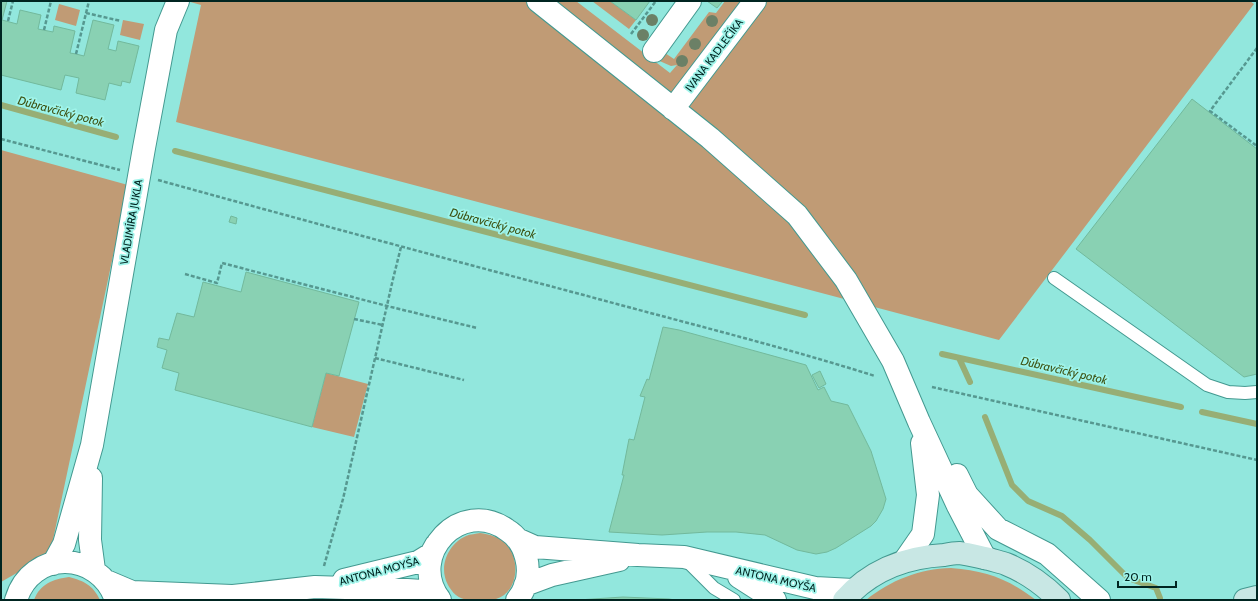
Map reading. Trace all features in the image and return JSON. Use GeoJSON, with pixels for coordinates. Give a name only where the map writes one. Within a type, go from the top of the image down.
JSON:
{"type":"FeatureCollection","features":[{"type":"Feature","properties":{"kind":"main road"},"geometry":{"type":"LineString","coordinates":[[848,595],[879,573],[905,560],[933,555],[959,554],[985,558],[1006,564],[1044,586],[1059,600]]}},
{"type":"Feature","properties":{"kind":"main road"},"geometry":{"type":"LineString","coordinates":[[1245,600],[1257,597]]}},
{"type":"Feature","properties":{"kind":"street","name":"VLADIMÍRA JUKLA"},"geometry":{"type":"LineString","coordinates":[[53,564],[64,544],[92,445],[166,30],[178,1]]}},
{"type":"Feature","properties":{"kind":"street"},"geometry":{"type":"LineString","coordinates":[[538,1],[710,138],[797,215],[846,280],[893,362],[958,506],[985,558]]}},
{"type":"Feature","properties":{"kind":"street"},"geometry":{"type":"LineString","coordinates":[[654,51],[690,1]]}},
{"type":"Feature","properties":{"kind":"street","name":"IVANA KADLEČÍKA"},"geometry":{"type":"LineString","coordinates":[[673,109],[755,1]]}},
{"type":"Feature","properties":{"kind":"street"},"geometry":{"type":"LineString","coordinates":[[905,560],[923,534],[928,495],[919,422]]}},
{"type":"Feature","properties":{"kind":"street"},"geometry":{"type":"LineString","coordinates":[[919,422],[945,454],[967,495],[998,529],[1047,554],[1099,600]]}},
{"type":"Feature","properties":{"kind":"street","name":"VLADIMÍRA JUKLA"},"geometry":{"type":"LineString","coordinates":[[92,445],[90,540],[105,584]]}},
{"type":"Feature","properties":{"kind":"street","name":"ANTONA MOYŠA"},"geometry":{"type":"LineString","coordinates":[[53,564],[64,562],[85,565],[105,584],[132,592],[225,598],[315,587],[418,562],[431,554],[436,544],[453,527],[462,523],[482,520],[499,524],[512,533],[517,539],[535,547],[684,557],[848,595]]}},
{"type":"Feature","properties":{"kind":"street"},"geometry":{"type":"LineString","coordinates":[[517,539],[524,551],[528,564],[521,592]]}},
{"type":"Feature","properties":{"kind":"street"},"geometry":{"type":"LineString","coordinates":[[436,544],[430,559],[429,568],[432,584],[439,599]]}},
{"type":"Feature","properties":{"kind":"street","name":"ANTONA MOYŠA"},"geometry":{"type":"LineString","coordinates":[[521,592],[552,575],[638,555]]}},
{"type":"Feature","properties":{"kind":"street"},"geometry":{"type":"LineString","coordinates":[[1,592],[12,593],[21,591],[38,570],[53,564]]}},
{"type":"Feature","properties":{"kind":"street","name":"ANTONA MOYŠA"},"geometry":{"type":"LineString","coordinates":[[723,567],[775,600]]}},
{"type":"Feature","properties":{"kind":"street","name":"ANTONA MOYŠA"},"geometry":{"type":"LineString","coordinates":[[315,587],[407,590],[422,592],[439,599]]}},
{"type":"Feature","properties":{"kind":"lane"},"geometry":{"type":"LineString","coordinates":[[1054,278],[1207,385],[1228,392],[1257,392]]}},
{"type":"Feature","properties":{"kind":"lane"},"geometry":{"type":"LineString","coordinates":[[684,557],[714,588],[734,600]]}},
{"type":"Feature","properties":{"kind":"path"},"geometry":{"type":"LineString","coordinates":[[8,21],[13,1]]}},
{"type":"Feature","properties":{"kind":"path"},"geometry":{"type":"LineString","coordinates":[[44,30],[51,1]]}},
{"type":"Feature","properties":{"kind":"path"},"geometry":{"type":"LineString","coordinates":[[76,54],[89,1]]}},
{"type":"Feature","properties":{"kind":"path"},"geometry":{"type":"LineString","coordinates":[[631,34],[656,1]]}},
{"type":"Feature","properties":{"kind":"path"},"geometry":{"type":"LineString","coordinates":[[86,13],[121,21]]}},
{"type":"Feature","properties":{"kind":"path"},"geometry":{"type":"LineString","coordinates":[[1257,48],[1210,110],[1257,146]]}},
{"type":"Feature","properties":{"kind":"path"},"geometry":{"type":"LineString","coordinates":[[1,139],[744,338],[875,376]]}},
{"type":"Feature","properties":{"kind":"path"},"geometry":{"type":"LineString","coordinates":[[324,566],[343,499],[401,247]]}},
{"type":"Feature","properties":{"kind":"path"},"geometry":{"type":"LineString","coordinates":[[185,274],[217,283],[222,263],[477,328]]}},
{"type":"Feature","properties":{"kind":"path"},"geometry":{"type":"LineString","coordinates":[[354,319],[382,325]]}},
{"type":"Feature","properties":{"kind":"path"},"geometry":{"type":"LineString","coordinates":[[375,358],[464,380]]}},
{"type":"Feature","properties":{"kind":"path"},"geometry":{"type":"LineString","coordinates":[[932,387],[1257,460]]}},
{"type":"Feature","properties":{"kind":"shaded area"},"geometry":{"type":"Polygon","coordinates":[[[187,1],[576,1],[670,73],[677,65],[671,66],[655,59],[662,51],[674,59],[709,12],[716,13],[725,1],[1250,1],[1254,4],[999,340],[176,122],[201,5],[187,1]]]}},
{"type":"Feature","properties":{"kind":"shaded area"},"geometry":{"type":"Polygon","coordinates":[[[592,1],[610,1],[636,20],[629,29],[592,1]]]}},
{"type":"Feature","properties":{"kind":"shaded area"},"geometry":{"type":"Polygon","coordinates":[[[59,4],[80,10],[76,26],[55,20],[59,4]]]}},
{"type":"Feature","properties":{"kind":"shaded area"},"geometry":{"type":"Polygon","coordinates":[[[123,20],[144,24],[140,40],[120,35],[123,20]]]}},
{"type":"Feature","properties":{"kind":"shaded area"},"geometry":{"type":"Polygon","coordinates":[[[1,150],[128,185],[50,554],[1,582],[1,150]]]}},
{"type":"Feature","properties":{"kind":"shaded area"},"geometry":{"type":"Polygon","coordinates":[[[326,373],[368,384],[354,437],[312,427],[326,373]]]}},
{"type":"Feature","properties":{"kind":"shaded area"},"geometry":{"type":"Polygon","coordinates":[[[480,533],[494,536],[503,541],[510,549],[514,557],[515,574],[513,582],[504,595],[494,600],[470,600],[459,597],[448,585],[445,578],[444,571],[446,557],[454,544],[466,536],[480,533]]]}},
{"type":"Feature","properties":{"kind":"shaded area"},"geometry":{"type":"Polygon","coordinates":[[[951,568],[975,571],[996,577],[1015,586],[1036,600],[866,600],[895,581],[917,573],[951,568]]]}},
{"type":"Feature","properties":{"kind":"shaded area"},"geometry":{"type":"Polygon","coordinates":[[[69,577],[88,584],[100,600],[34,600],[43,586],[52,581],[69,577]]]}},
{"type":"Feature","properties":{"kind":"building"},"geometry":{"type":"Polygon","coordinates":[[[1,1],[7,1],[2,20],[17,24],[20,10],[41,15],[38,29],[53,32],[54,26],[75,31],[70,53],[84,56],[93,20],[114,25],[108,49],[116,51],[118,41],[139,46],[130,83],[122,81],[121,86],[109,83],[105,100],[76,93],[79,78],[65,75],[61,90],[1,75],[1,1]]]}},
{"type":"Feature","properties":{"kind":"building"},"geometry":{"type":"Polygon","coordinates":[[[610,1],[650,1],[636,20],[610,1]]]}},
{"type":"Feature","properties":{"kind":"building"},"geometry":{"type":"Polygon","coordinates":[[[707,1],[721,1],[722,2],[717,8],[707,1]]]}},
{"type":"Feature","properties":{"kind":"building"},"geometry":{"type":"Polygon","coordinates":[[[1192,99],[1257,149],[1257,374],[1244,377],[1076,249],[1192,99]]]}},
{"type":"Feature","properties":{"kind":"building"},"geometry":{"type":"Polygon","coordinates":[[[231,216],[237,218],[236,224],[229,222],[231,216]]]}},
{"type":"Feature","properties":{"kind":"building"},"geometry":{"type":"Polygon","coordinates":[[[246,272],[359,302],[339,376],[326,373],[312,427],[175,390],[179,373],[162,368],[167,350],[157,347],[159,338],[169,340],[177,313],[194,317],[203,282],[241,292],[246,272]]]}},
{"type":"Feature","properties":{"kind":"building"},"geometry":{"type":"Polygon","coordinates":[[[663,327],[679,330],[806,365],[818,390],[824,387],[831,401],[848,405],[871,451],[886,499],[883,509],[876,521],[871,526],[836,548],[827,552],[816,554],[797,550],[765,535],[736,532],[662,535],[609,532],[624,475],[622,475],[629,439],[634,440],[645,397],[640,396],[647,379],[649,380],[663,327]]]}},
{"type":"Feature","properties":{"kind":"building"},"geometry":{"type":"Polygon","coordinates":[[[820,371],[826,384],[819,388],[812,375],[820,371]]]}},
{"type":"Feature","properties":{"kind":"building"},"geometry":{"type":"Polygon","coordinates":[[[623,597],[669,599],[675,600],[578,600],[623,597]]]}},
{"type":"Feature","properties":{"kind":"waterway","name":"Dúbravčický potok"},"geometry":{"type":"LineString","coordinates":[[1,105],[116,137]]}},
{"type":"Feature","properties":{"kind":"waterway","name":"Dúbravčický potok"},"geometry":{"type":"LineString","coordinates":[[175,151],[805,315]]}},
{"type":"Feature","properties":{"kind":"waterway","name":"Dúbravčický potok"},"geometry":{"type":"LineString","coordinates":[[942,354],[1181,407]]}},
{"type":"Feature","properties":{"kind":"waterway"},"geometry":{"type":"LineString","coordinates":[[959,358],[970,382]]}},
{"type":"Feature","properties":{"kind":"waterway","name":"Dúbravčický potok"},"geometry":{"type":"LineString","coordinates":[[1202,412],[1257,424]]}},
{"type":"Feature","properties":{"kind":"waterway"},"geometry":{"type":"LineString","coordinates":[[985,417],[1012,485],[1028,501],[1062,516],[1090,540],[1128,578],[1156,588],[1160,598]]}}]}
